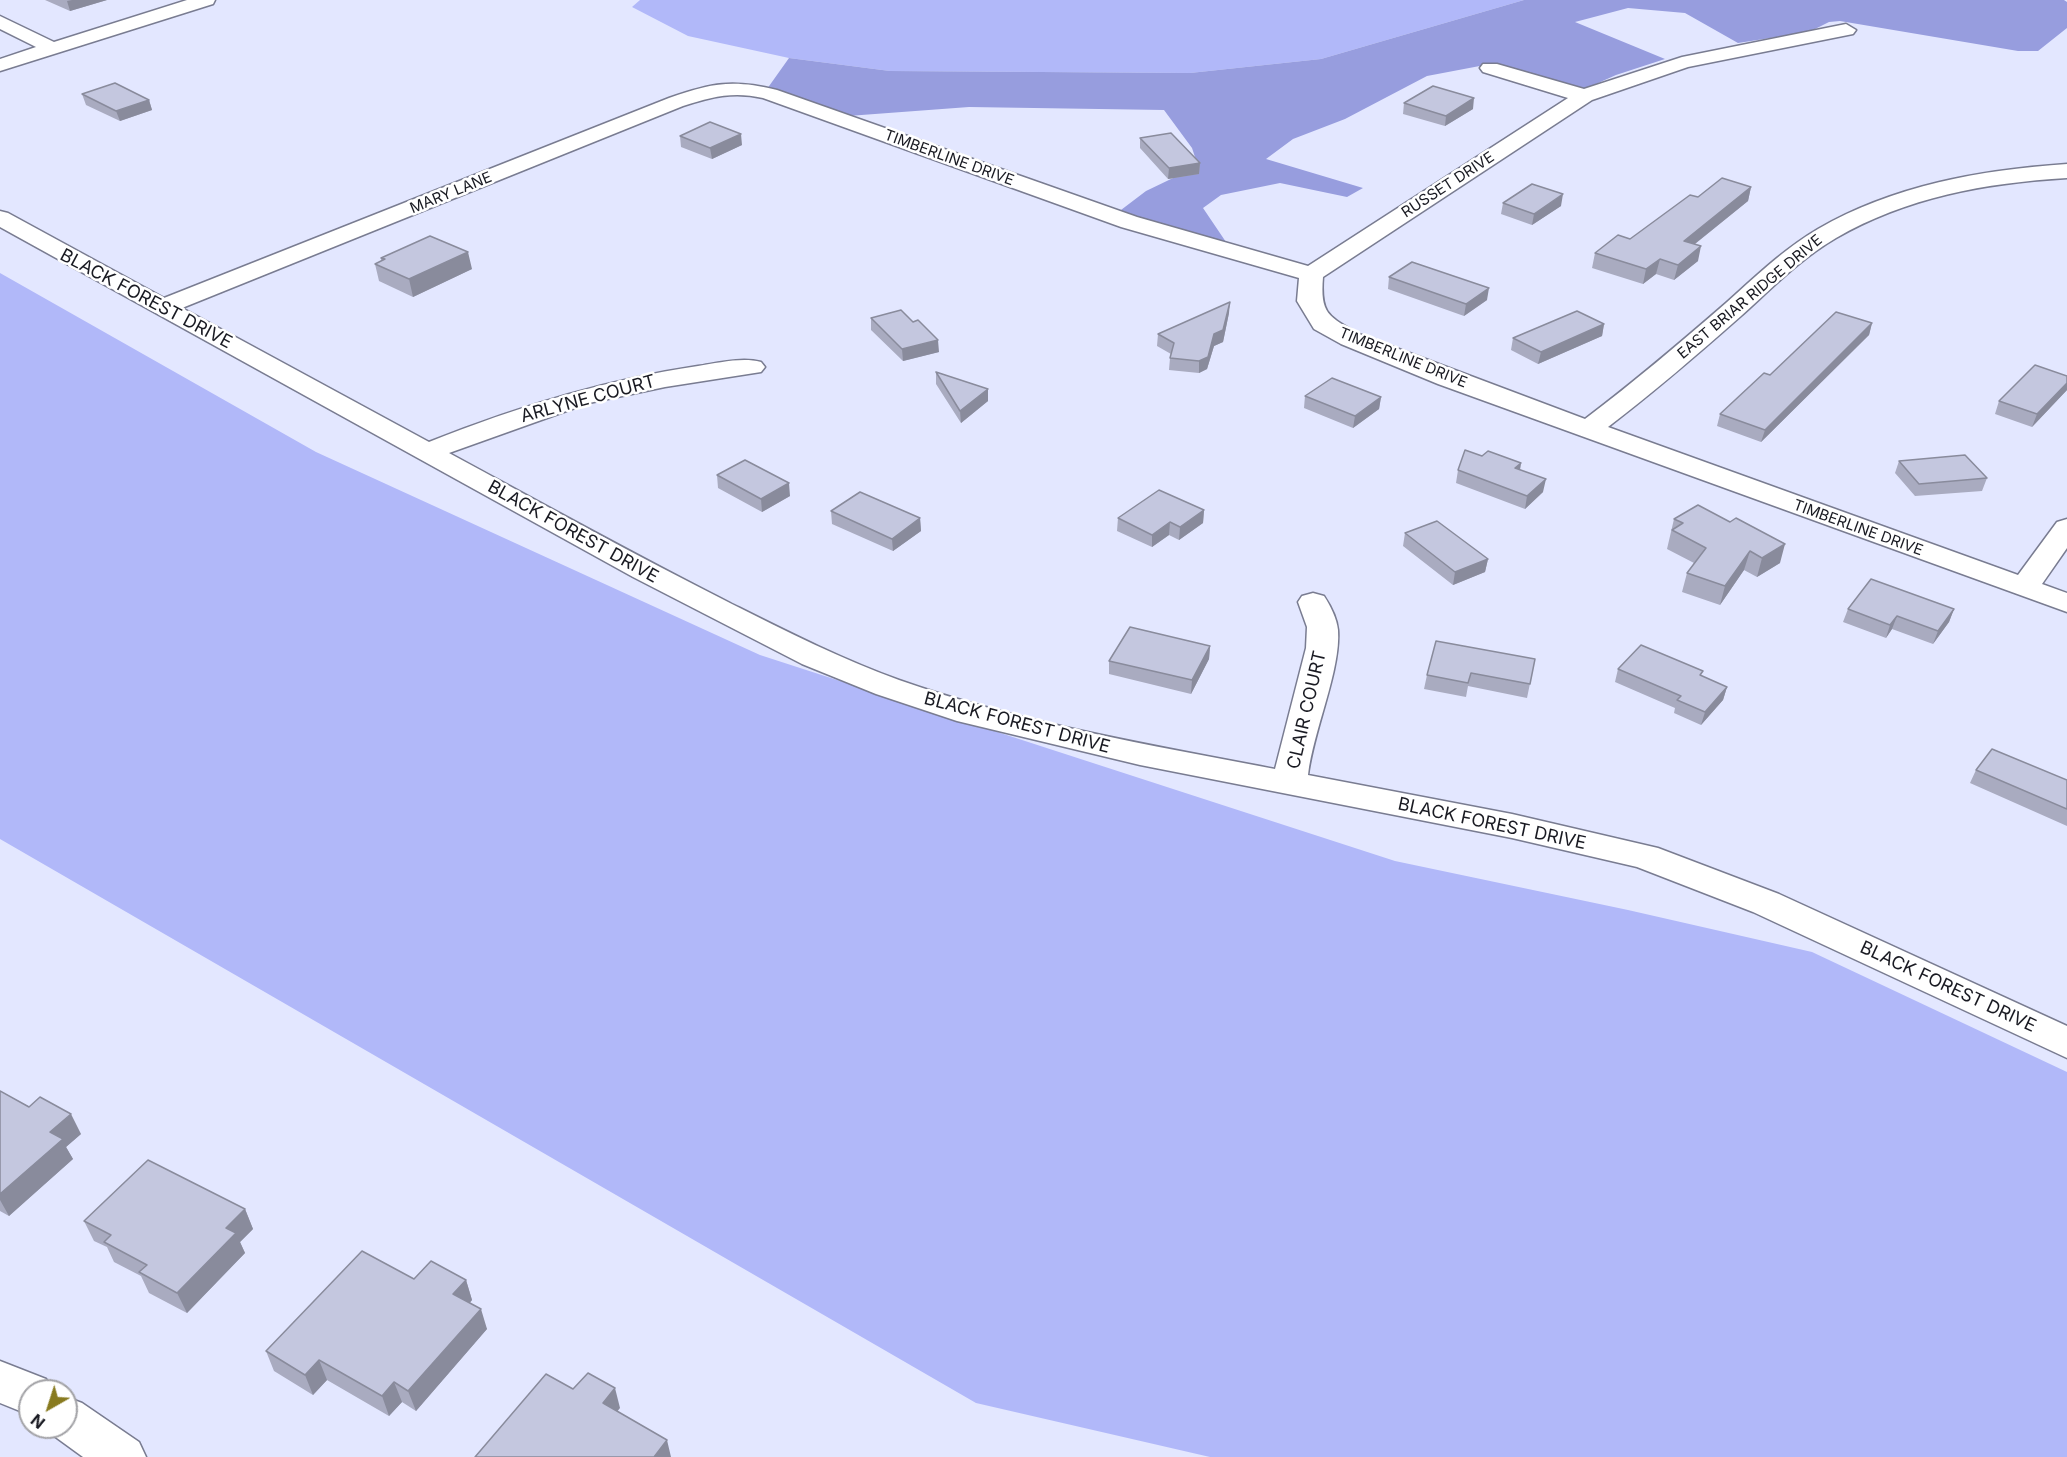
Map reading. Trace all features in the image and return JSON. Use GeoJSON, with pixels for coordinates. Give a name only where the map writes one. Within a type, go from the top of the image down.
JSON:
{"type":"FeatureCollection","features":[{"type":"Feature","properties":{"kind":"street"},"geometry":{"type":"LineString","coordinates":[[0,65],[206,0]]}},
{"type":"Feature","properties":{"kind":"street"},"geometry":{"type":"LineString","coordinates":[[0,22],[52,48]]}},
{"type":"Feature","properties":{"kind":"street","name":"RUSSET DRIVE"},"geometry":{"type":"LineString","coordinates":[[1311,274],[1585,96],[1630,76],[1677,62],[1846,30]]}},
{"type":"Feature","properties":{"kind":"street"},"geometry":{"type":"LineString","coordinates":[[1490,68],[1585,96]]}},
{"type":"Feature","properties":{"kind":"street","name":"TIMBERLINE DRIVE"},"geometry":{"type":"LineString","coordinates":[[739,86],[771,94],[1129,222],[1311,274],[1309,301],[1323,324],[1350,339],[1448,378],[2067,603]]}},
{"type":"Feature","properties":{"kind":"street","name":"MARY LANE"},"geometry":{"type":"LineString","coordinates":[[165,306],[676,102],[718,88],[739,86]]}},
{"type":"Feature","properties":{"kind":"street","name":"EAST BRIAR RIDGE DRIVE"},"geometry":{"type":"LineString","coordinates":[[1590,428],[1690,347],[1777,271],[1824,235],[1896,201],[1977,179],[2067,171]]}},
{"type":"Feature","properties":{"kind":"street","name":"BLACK FOREST DRIVE"},"geometry":{"type":"LineString","coordinates":[[0,218],[165,306],[655,577],[813,657],[887,687],[969,714],[1140,754],[1512,826],[1645,858],[1796,916],[2067,1042]]}},
{"type":"Feature","properties":{"kind":"street","name":"ARLYNE COURT"},"geometry":{"type":"LineString","coordinates":[[428,452],[498,424],[582,397],[674,377],[752,367]]}},
{"type":"Feature","properties":{"kind":"street"},"geometry":{"type":"LineString","coordinates":[[2024,587],[2067,528]]}},
{"type":"Feature","properties":{"kind":"street","name":"CLAIR COURT"},"geometry":{"type":"LineString","coordinates":[[1290,784],[1294,752],[1322,648],[1322,627],[1313,602]]}},
{"type":"Feature","properties":{"kind":"street"},"geometry":{"type":"LineString","coordinates":[[0,1381],[18,1389]]}},
{"type":"Feature","properties":{"kind":"street"},"geometry":{"type":"LineString","coordinates":[[78,1426],[122,1457]]}},
{"type":"Feature","properties":{"kind":"shaded area"},"geometry":{"type":"Polygon","coordinates":[[[640,0],[1524,0],[1321,59],[1190,73],[890,71],[789,58],[688,36],[632,7],[640,0]]]}},
{"type":"Feature","properties":{"kind":"shaded area"},"geometry":{"type":"Polygon","coordinates":[[[1524,0],[2064,0],[2067,2],[2067,28],[2038,51],[2018,51],[1840,21],[1829,22],[1809,32],[1738,43],[1685,13],[1628,8],[1575,22],[1665,59],[1616,75],[1587,88],[1576,89],[1485,65],[1427,76],[1345,119],[1293,139],[1266,159],[1363,188],[1347,197],[1280,183],[1221,195],[1203,208],[1228,245],[1117,213],[1146,191],[1198,166],[1192,148],[1164,110],[969,107],[848,116],[767,89],[789,58],[890,71],[1190,73],[1321,59],[1524,0]]]}},
{"type":"Feature","properties":{"kind":"shaded area"},"geometry":{"type":"Polygon","coordinates":[[[0,273],[316,452],[760,655],[1395,861],[1628,910],[1812,952],[2067,1072],[2067,1457],[1210,1457],[976,1403],[0,839],[0,273]]]}},
{"type":"Feature","properties":{"kind":"building"},"geometry":{"type":"Polygon","coordinates":[[[115,83],[149,100],[116,111],[82,94],[115,83]]]}},
{"type":"Feature","properties":{"kind":"building"},"geometry":{"type":"Polygon","coordinates":[[[1433,86],[1474,98],[1446,116],[1404,103],[1433,86]]]}},
{"type":"Feature","properties":{"kind":"building"},"geometry":{"type":"Polygon","coordinates":[[[710,122],[741,134],[710,148],[680,136],[710,122]]]}},
{"type":"Feature","properties":{"kind":"building"},"geometry":{"type":"Polygon","coordinates":[[[1171,133],[1200,163],[1169,168],[1140,138],[1171,133]]]}},
{"type":"Feature","properties":{"kind":"building"},"geometry":{"type":"Polygon","coordinates":[[[1722,178],[1751,187],[1684,241],[1701,246],[1678,265],[1660,259],[1646,269],[1595,253],[1618,235],[1630,239],[1690,195],[1698,197],[1722,178]]]}},
{"type":"Feature","properties":{"kind":"building"},"geometry":{"type":"Polygon","coordinates":[[[1532,184],[1563,194],[1534,214],[1503,203],[1532,184]]]}},
{"type":"Feature","properties":{"kind":"building"},"geometry":{"type":"Polygon","coordinates":[[[430,236],[468,252],[409,279],[375,264],[385,259],[381,258],[430,236]]]}},
{"type":"Feature","properties":{"kind":"building"},"geometry":{"type":"Polygon","coordinates":[[[1412,262],[1489,288],[1466,304],[1389,277],[1412,262]]]}},
{"type":"Feature","properties":{"kind":"building"},"geometry":{"type":"Polygon","coordinates":[[[1230,302],[1223,330],[1214,334],[1208,357],[1199,361],[1170,358],[1174,343],[1158,334],[1230,302]]]}},
{"type":"Feature","properties":{"kind":"building"},"geometry":{"type":"Polygon","coordinates":[[[901,310],[913,322],[918,320],[938,340],[902,349],[871,318],[901,310]]]}},
{"type":"Feature","properties":{"kind":"building"},"geometry":{"type":"Polygon","coordinates":[[[1577,311],[1604,324],[1541,352],[1513,338],[1577,311]]]}},
{"type":"Feature","properties":{"kind":"building"},"geometry":{"type":"Polygon","coordinates":[[[1836,312],[1872,323],[1765,430],[1720,414],[1764,373],[1770,375],[1836,312]]]}},
{"type":"Feature","properties":{"kind":"building"},"geometry":{"type":"Polygon","coordinates":[[[2035,365],[2067,376],[2067,383],[2037,414],[1999,401],[2035,365]]]}},
{"type":"Feature","properties":{"kind":"building"},"geometry":{"type":"Polygon","coordinates":[[[936,372],[988,389],[960,411],[936,372]]]}},
{"type":"Feature","properties":{"kind":"building"},"geometry":{"type":"Polygon","coordinates":[[[1332,378],[1381,397],[1355,416],[1305,396],[1332,378]]]}},
{"type":"Feature","properties":{"kind":"building"},"geometry":{"type":"Polygon","coordinates":[[[1465,450],[1482,456],[1488,451],[1521,463],[1515,468],[1546,479],[1527,496],[1458,470],[1465,450]]]}},
{"type":"Feature","properties":{"kind":"building"},"geometry":{"type":"Polygon","coordinates":[[[1965,455],[1987,478],[1919,484],[1899,461],[1965,455]]]}},
{"type":"Feature","properties":{"kind":"building"},"geometry":{"type":"Polygon","coordinates":[[[745,460],[789,483],[761,499],[717,475],[745,460]]]}},
{"type":"Feature","properties":{"kind":"building"},"geometry":{"type":"Polygon","coordinates":[[[1159,490],[1204,510],[1180,527],[1170,522],[1152,535],[1118,518],[1159,490]]]}},
{"type":"Feature","properties":{"kind":"building"},"geometry":{"type":"Polygon","coordinates":[[[860,492],[920,518],[892,539],[831,511],[860,492]]]}},
{"type":"Feature","properties":{"kind":"building"},"geometry":{"type":"Polygon","coordinates":[[[1698,505],[1730,522],[1736,518],[1785,544],[1762,558],[1750,551],[1725,586],[1687,573],[1706,548],[1672,530],[1683,523],[1674,519],[1698,505]]]}},
{"type":"Feature","properties":{"kind":"building"},"geometry":{"type":"Polygon","coordinates":[[[1437,521],[1488,559],[1455,572],[1405,533],[1437,521]]]}},
{"type":"Feature","properties":{"kind":"building"},"geometry":{"type":"Polygon","coordinates":[[[1871,579],[1954,609],[1938,631],[1897,616],[1890,625],[1848,609],[1871,579]]]}},
{"type":"Feature","properties":{"kind":"building"},"geometry":{"type":"Polygon","coordinates":[[[1130,627],[1210,646],[1192,680],[1109,661],[1130,627]]]}},
{"type":"Feature","properties":{"kind":"building"},"geometry":{"type":"Polygon","coordinates":[[[1436,641],[1535,659],[1530,684],[1471,673],[1468,683],[1427,675],[1436,641]]]}},
{"type":"Feature","properties":{"kind":"building"},"geometry":{"type":"Polygon","coordinates":[[[1641,645],[1703,671],[1700,675],[1727,687],[1705,712],[1677,700],[1681,696],[1618,669],[1641,645]]]}},
{"type":"Feature","properties":{"kind":"building"},"geometry":{"type":"Polygon","coordinates":[[[1992,749],[2067,780],[2067,809],[1976,770],[1992,749]]]}},
{"type":"Feature","properties":{"kind":"building"},"geometry":{"type":"Polygon","coordinates":[[[0,1091],[29,1107],[40,1097],[71,1114],[50,1132],[63,1139],[0,1194],[0,1091]]]}},
{"type":"Feature","properties":{"kind":"building"},"geometry":{"type":"Polygon","coordinates":[[[148,1160],[245,1209],[226,1228],[236,1233],[177,1293],[139,1272],[147,1265],[104,1242],[111,1235],[84,1221],[148,1160]]]}},
{"type":"Feature","properties":{"kind":"building"},"geometry":{"type":"Polygon","coordinates":[[[362,1251],[414,1279],[431,1261],[466,1280],[453,1294],[481,1309],[408,1391],[394,1382],[382,1396],[319,1360],[305,1375],[266,1351],[362,1251]]]}},
{"type":"Feature","properties":{"kind":"building"},"geometry":{"type":"Polygon","coordinates":[[[588,1373],[615,1388],[603,1403],[667,1440],[654,1457],[475,1457],[546,1374],[573,1389],[588,1373]]]}}]}
